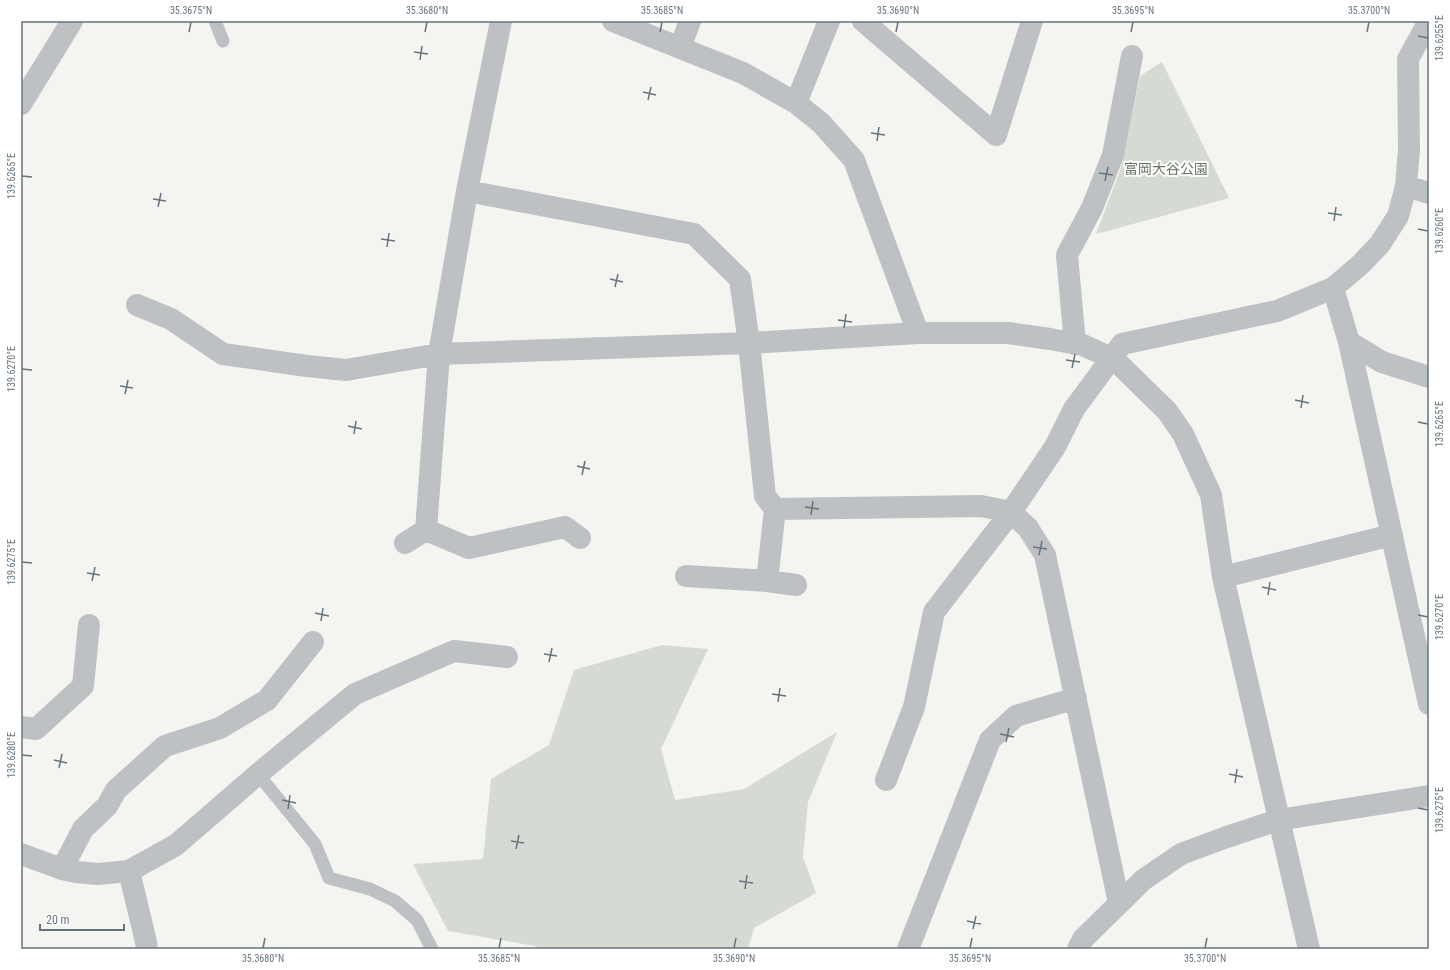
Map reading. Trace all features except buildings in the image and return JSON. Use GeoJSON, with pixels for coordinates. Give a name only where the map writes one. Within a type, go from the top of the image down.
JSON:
{"type":"FeatureCollection","features":[{"type":"Feature","properties":{"kind":"street"},"geometry":{"type":"LineString","coordinates":[[21,104],[72,21]]}},
{"type":"Feature","properties":{"kind":"street"},"geometry":{"type":"LineString","coordinates":[[426,530],[439,354],[467,191],[501,21]]}},
{"type":"Feature","properties":{"kind":"street"},"geometry":{"type":"LineString","coordinates":[[613,21],[743,73],[796,104],[821,123],[854,160],[918,333]]}},
{"type":"Feature","properties":{"kind":"street"},"geometry":{"type":"LineString","coordinates":[[680,48],[690,21]]}},
{"type":"Feature","properties":{"kind":"street"},"geometry":{"type":"LineString","coordinates":[[796,104],[829,21]]}},
{"type":"Feature","properties":{"kind":"street"},"geometry":{"type":"LineString","coordinates":[[863,21],[996,135],[1032,21]]}},
{"type":"Feature","properties":{"kind":"street"},"geometry":{"type":"LineString","coordinates":[[886,780],[914,707],[934,612],[1011,512],[1055,447],[1074,409],[1122,344],[1277,311],[1333,288],[1361,264],[1380,244],[1398,216],[1406,186],[1409,149],[1402,56],[1429,21]]}},
{"type":"Feature","properties":{"kind":"street"},"geometry":{"type":"LineString","coordinates":[[1075,344],[1067,255],[1092,208],[1113,155],[1132,56]]}},
{"type":"Feature","properties":{"kind":"street"},"geometry":{"type":"LineString","coordinates":[[1406,186],[1429,193]]}},
{"type":"Feature","properties":{"kind":"street"},"geometry":{"type":"LineString","coordinates":[[467,191],[694,234],[740,279],[749,343],[765,496],[775,509],[767,581]]}},
{"type":"Feature","properties":{"kind":"street"},"geometry":{"type":"LineString","coordinates":[[1333,288],[1349,342],[1429,704]]}},
{"type":"Feature","properties":{"kind":"street"},"geometry":{"type":"LineString","coordinates":[[137,305],[172,319],[223,354],[346,370],[439,354],[749,343],[918,333],[1008,333],[1083,345],[1111,358],[1122,366],[1167,411],[1183,434],[1211,495],[1223,577],[1309,949]]}},
{"type":"Feature","properties":{"kind":"street"},"geometry":{"type":"LineString","coordinates":[[1349,342],[1382,362],[1429,376]]}},
{"type":"Feature","properties":{"kind":"street"},"geometry":{"type":"LineString","coordinates":[[775,509],[981,506],[1011,512],[1028,528],[1045,555],[1119,903]]}},
{"type":"Feature","properties":{"kind":"street"},"geometry":{"type":"LineString","coordinates":[[426,530],[468,548],[565,527],[580,538]]}},
{"type":"Feature","properties":{"kind":"street"},"geometry":{"type":"LineString","coordinates":[[405,543],[426,530]]}},
{"type":"Feature","properties":{"kind":"street"},"geometry":{"type":"LineString","coordinates":[[1223,577],[1392,535]]}},
{"type":"Feature","properties":{"kind":"street"},"geometry":{"type":"LineString","coordinates":[[686,576],[767,581],[796,585]]}},
{"type":"Feature","properties":{"kind":"street"},"geometry":{"type":"LineString","coordinates":[[21,727],[36,729],[83,686],[89,625]]}},
{"type":"Feature","properties":{"kind":"street"},"geometry":{"type":"LineString","coordinates":[[62,869],[82,829],[107,806],[116,790],[165,746],[220,728],[267,700],[313,642]]}},
{"type":"Feature","properties":{"kind":"street"},"geometry":{"type":"LineString","coordinates":[[21,854],[62,869],[98,874],[129,871],[176,845],[258,774],[355,694],[454,651],[507,657]]}},
{"type":"Feature","properties":{"kind":"street"},"geometry":{"type":"LineString","coordinates":[[908,949],[990,740],[1016,716],[1076,698]]}},
{"type":"Feature","properties":{"kind":"street"},"geometry":{"type":"LineString","coordinates":[[1078,949],[1083,939],[1143,880],[1181,854],[1278,820],[1429,796]]}},
{"type":"Feature","properties":{"kind":"street"},"geometry":{"type":"LineString","coordinates":[[129,871],[147,949]]}},
{"type":"Feature","properties":{"kind":"lane"},"geometry":{"type":"LineString","coordinates":[[215,21],[223,41]]}},
{"type":"Feature","properties":{"kind":"lane"},"geometry":{"type":"LineString","coordinates":[[258,774],[315,844],[329,878],[370,888],[395,901],[417,920],[432,949]]}},
{"type":"Feature","properties":{"kind":"green space","name":"富岡大谷公園"},"geometry":{"type":"Polygon","coordinates":[[[1162,62],[1229,198],[1096,234],[1121,168],[1140,76],[1162,62]]]}},
{"type":"Feature","properties":{"kind":"green space"},"geometry":{"type":"Polygon","coordinates":[[[662,645],[708,649],[661,749],[675,800],[744,789],[837,732],[808,802],[803,857],[816,893],[754,928],[748,949],[538,949],[535,946],[448,931],[413,864],[483,859],[491,779],[549,745],[574,670],[662,645]]]}}]}
